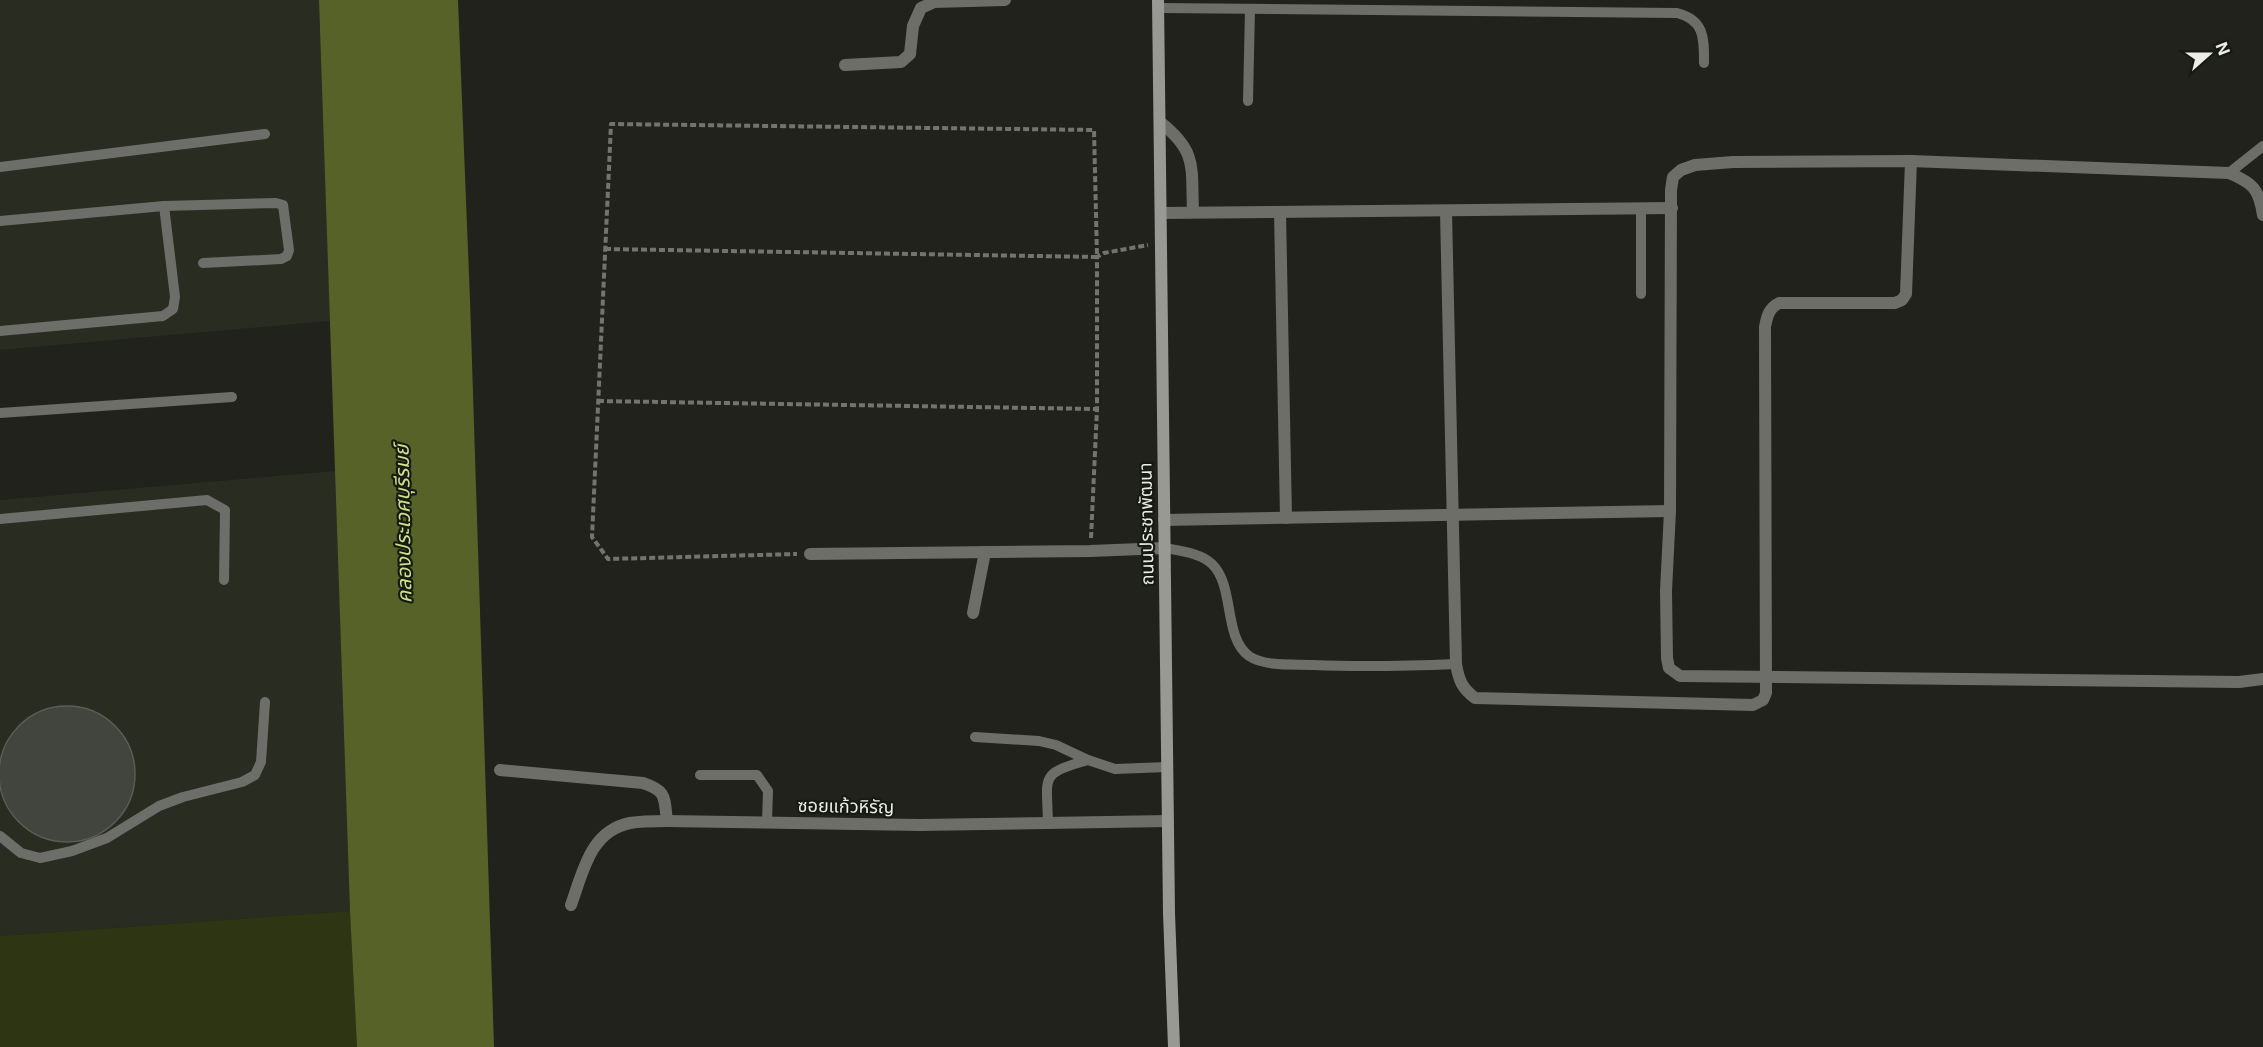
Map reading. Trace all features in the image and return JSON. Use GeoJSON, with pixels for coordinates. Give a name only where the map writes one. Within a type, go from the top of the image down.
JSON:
{"type":"FeatureCollection","features":[{"type":"Feature","properties":{"kind":"street"},"geometry":{"type":"LineString","coordinates":[[845,65],[901,62],[910,54],[913,26],[921,8],[934,3],[1005,0]]}},
{"type":"Feature","properties":{"kind":"street","name":"ถนนประชาพัฒนา"},"geometry":{"type":"LineString","coordinates":[[1158,4],[1169,913],[1174,1047]]}},
{"type":"Feature","properties":{"kind":"street"},"geometry":{"type":"LineString","coordinates":[[1160,122],[1176,134],[1184,144],[1191,160],[1193,211]]}},
{"type":"Feature","properties":{"kind":"street"},"geometry":{"type":"LineString","coordinates":[[1446,211],[1456,664],[1459,681],[1464,690],[1475,698],[1753,705],[1763,700],[1766,693],[1765,327],[1767,315],[1772,307],[1779,303],[1895,303],[1902,300],[1906,294],[1911,161]]}},
{"type":"Feature","properties":{"kind":"street"},"geometry":{"type":"LineString","coordinates":[[2263,214],[2260,197],[2253,186],[2244,179],[2229,173],[1911,161],[1733,162],[1695,165],[1681,170],[1673,177],[1670,511],[1666,591],[1667,658],[1669,668],[1680,676],[2239,682],[2263,679]]}},
{"type":"Feature","properties":{"kind":"street"},"geometry":{"type":"LineString","coordinates":[[1161,213],[1672,208]]}},
{"type":"Feature","properties":{"kind":"street"},"geometry":{"type":"LineString","coordinates":[[1280,212],[1286,518]]}},
{"type":"Feature","properties":{"kind":"street"},"geometry":{"type":"LineString","coordinates":[[1164,520],[1670,511]]}},
{"type":"Feature","properties":{"kind":"street"},"geometry":{"type":"LineString","coordinates":[[810,554],[1165,548]]}},
{"type":"Feature","properties":{"kind":"street"},"geometry":{"type":"LineString","coordinates":[[973,613],[985,552]]}},
{"type":"Feature","properties":{"kind":"street"},"geometry":{"type":"LineString","coordinates":[[500,770],[643,783],[659,789],[664,797],[667,820]]}},
{"type":"Feature","properties":{"kind":"street","name":"ซอยแก้วหิรัญ"},"geometry":{"type":"LineString","coordinates":[[571,905],[595,844],[607,832],[630,823],[667,820],[920,825],[1168,821]]}},
{"type":"Feature","properties":{"kind":"lane"},"geometry":{"type":"LineString","coordinates":[[1158,4],[1250,9],[1677,13],[1687,16],[1701,31],[1704,41],[1704,63]]}},
{"type":"Feature","properties":{"kind":"lane"},"geometry":{"type":"LineString","coordinates":[[1248,101],[1250,9]]}},
{"type":"Feature","properties":{"kind":"lane"},"geometry":{"type":"LineString","coordinates":[[0,167],[265,134]]}},
{"type":"Feature","properties":{"kind":"lane"},"geometry":{"type":"LineString","coordinates":[[2229,173],[2263,146]]}},
{"type":"Feature","properties":{"kind":"lane"},"geometry":{"type":"LineString","coordinates":[[0,221],[164,206],[276,203],[283,205],[289,250],[287,256],[281,259],[203,263]]}},
{"type":"Feature","properties":{"kind":"lane"},"geometry":{"type":"LineString","coordinates":[[0,331],[163,316],[173,309],[175,297],[164,206]]}},
{"type":"Feature","properties":{"kind":"lane"},"geometry":{"type":"LineString","coordinates":[[1641,208],[1641,294]]}},
{"type":"Feature","properties":{"kind":"lane"},"geometry":{"type":"LineString","coordinates":[[0,413],[232,398]]}},
{"type":"Feature","properties":{"kind":"lane"},"geometry":{"type":"LineString","coordinates":[[0,519],[207,500],[225,510],[224,580]]}},
{"type":"Feature","properties":{"kind":"lane"},"geometry":{"type":"LineString","coordinates":[[1165,548],[1201,556],[1213,564],[1225,587],[1236,640],[1250,656],[1272,664],[1385,668],[1456,664]]}},
{"type":"Feature","properties":{"kind":"lane"},"geometry":{"type":"LineString","coordinates":[[0,837],[21,853],[40,858],[72,851],[107,838],[159,806],[183,797],[242,782],[255,774],[261,762],[265,702]]}},
{"type":"Feature","properties":{"kind":"lane"},"geometry":{"type":"LineString","coordinates":[[975,737],[1039,741],[1115,769],[1167,767]]}},
{"type":"Feature","properties":{"kind":"lane"},"geometry":{"type":"LineString","coordinates":[[1048,823],[1047,781],[1051,773],[1059,768],[1088,760]]}},
{"type":"Feature","properties":{"kind":"lane"},"geometry":{"type":"LineString","coordinates":[[700,775],[758,775],[768,791],[767,822]]}},
{"type":"Feature","properties":{"kind":"path"},"geometry":{"type":"LineString","coordinates":[[810,554],[608,559],[592,537],[611,124],[1094,130],[1097,409],[1090,551]]}},
{"type":"Feature","properties":{"kind":"path"},"geometry":{"type":"LineString","coordinates":[[605,249],[1097,257],[1104,253],[1161,243]]}},
{"type":"Feature","properties":{"kind":"path"},"geometry":{"type":"LineString","coordinates":[[598,401],[1097,409]]}},
{"type":"Feature","properties":{"kind":"shaded area"},"geometry":{"type":"Polygon","coordinates":[[[0,0],[319,0],[330,321],[0,350],[0,0]]]}},
{"type":"Feature","properties":{"kind":"shaded area"},"geometry":{"type":"Polygon","coordinates":[[[335,471],[350,911],[0,936],[0,500],[335,471]]]}},
{"type":"Feature","properties":{"kind":"shaded area"},"geometry":{"type":"Polygon","coordinates":[[[350,911],[357,1047],[0,1047],[0,936],[350,911]]]}},
{"type":"Feature","properties":{"kind":"water","name":"คลองประเวศบุรีรมย์"},"geometry":{"type":"Polygon","coordinates":[[[319,0],[458,0],[494,1047],[357,1047],[350,911],[319,0]]]}},
{"type":"Feature","properties":{"kind":"building"},"geometry":{"type":"Polygon","coordinates":[[[67,706],[93,711],[105,717],[115,726],[124,736],[130,748],[135,774],[130,800],[124,812],[115,822],[105,831],[93,837],[67,842],[41,837],[29,831],[19,822],[10,812],[4,800],[-1,774],[4,748],[10,736],[19,726],[29,717],[41,711],[67,706]]]}}]}
